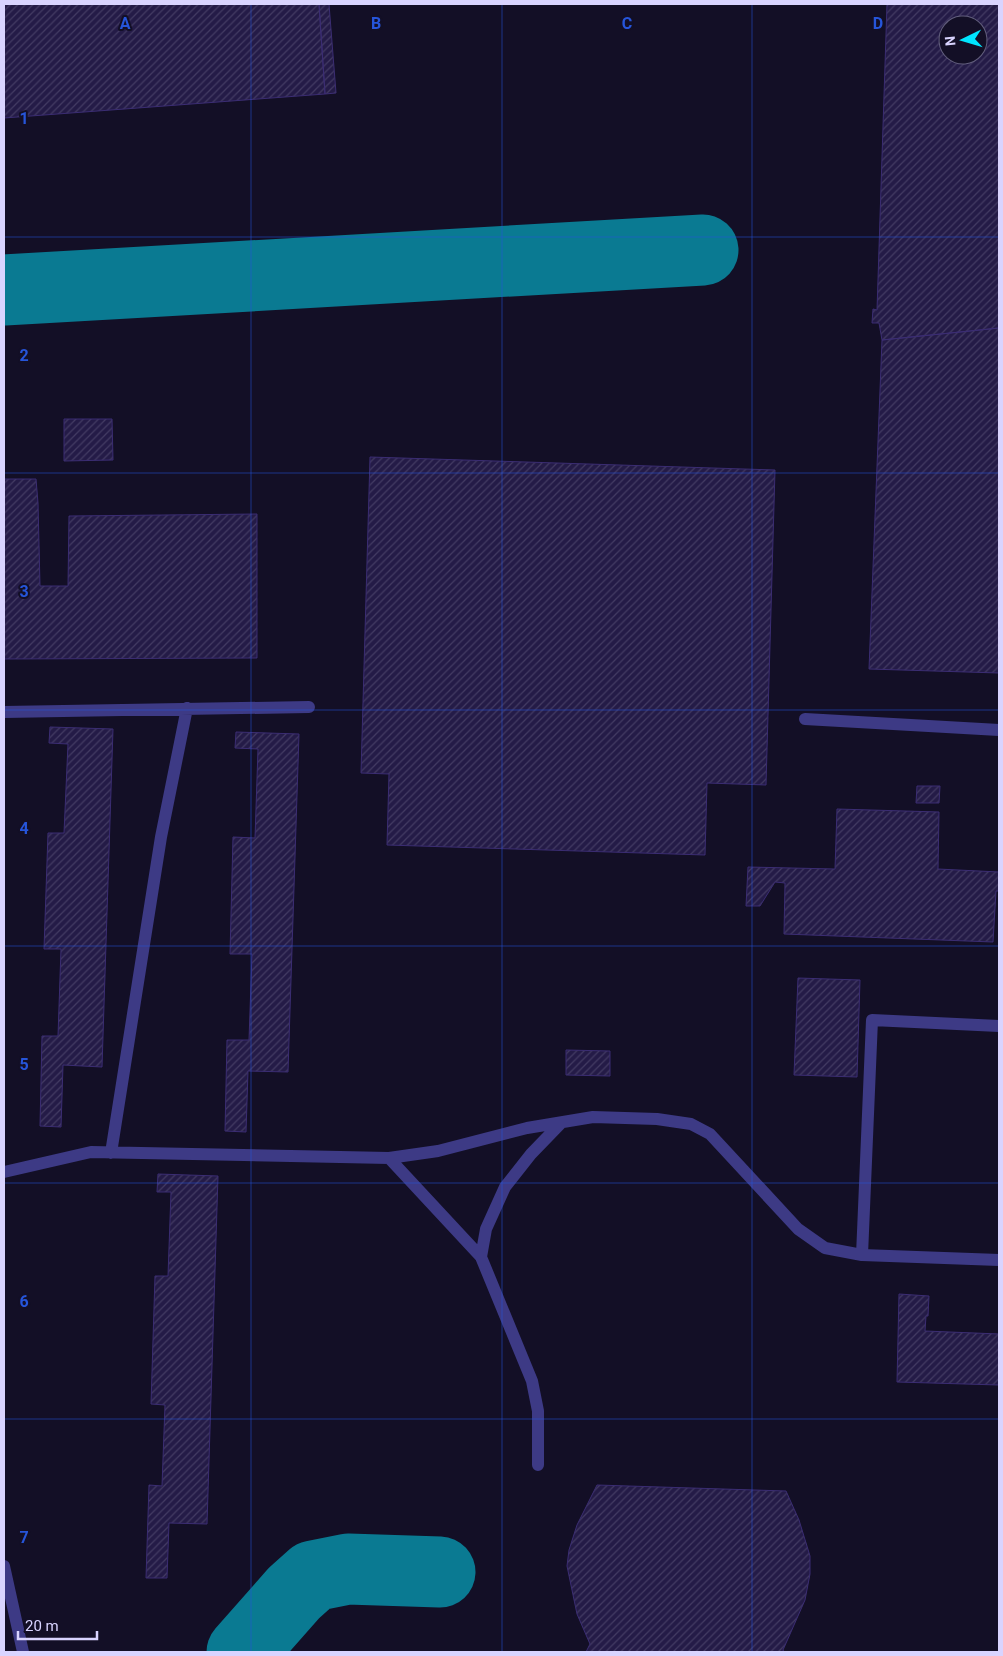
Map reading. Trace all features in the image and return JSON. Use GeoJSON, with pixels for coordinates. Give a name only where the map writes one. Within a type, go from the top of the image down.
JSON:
{"type":"FeatureCollection","features":[{"type":"Feature","properties":{"kind":"lane"},"geometry":{"type":"LineString","coordinates":[[4,712],[309,707]]}},
{"type":"Feature","properties":{"kind":"lane"},"geometry":{"type":"LineString","coordinates":[[111,1152],[161,837],[186,708]]}},
{"type":"Feature","properties":{"kind":"lane"},"geometry":{"type":"LineString","coordinates":[[805,720],[999,730]]}},
{"type":"Feature","properties":{"kind":"lane"},"geometry":{"type":"LineString","coordinates":[[862,1255],[872,1020],[999,1026]]}},
{"type":"Feature","properties":{"kind":"lane"},"geometry":{"type":"LineString","coordinates":[[4,1172],[91,1152],[388,1158],[438,1151],[527,1128],[593,1118],[657,1119],[691,1124],[710,1134],[798,1229],[825,1248],[862,1255],[999,1260]]}},
{"type":"Feature","properties":{"kind":"lane"},"geometry":{"type":"LineString","coordinates":[[480,1257],[486,1228],[505,1187],[530,1154],[561,1123]]}},
{"type":"Feature","properties":{"kind":"lane"},"geometry":{"type":"LineString","coordinates":[[388,1158],[480,1257],[532,1381],[538,1411],[538,1465]]}},
{"type":"Feature","properties":{"kind":"lane"},"geometry":{"type":"LineString","coordinates":[[4,1566],[24,1652]]}},
{"type":"Feature","properties":{"kind":"building"},"geometry":{"type":"Polygon","coordinates":[[[4,4],[319,4],[325,94],[4,118],[4,4]]]}},
{"type":"Feature","properties":{"kind":"building"},"geometry":{"type":"Polygon","coordinates":[[[319,4],[329,4],[336,93],[325,94],[319,4]]]}},
{"type":"Feature","properties":{"kind":"building"},"geometry":{"type":"Polygon","coordinates":[[[887,4],[999,4],[999,328],[882,340],[879,323],[872,323],[873,309],[877,310],[887,4]]]}},
{"type":"Feature","properties":{"kind":"building"},"geometry":{"type":"Polygon","coordinates":[[[999,328],[999,673],[869,669],[882,340],[999,328]]]}},
{"type":"Feature","properties":{"kind":"building"},"geometry":{"type":"Polygon","coordinates":[[[64,419],[112,419],[113,460],[64,461],[64,419]]]}},
{"type":"Feature","properties":{"kind":"building"},"geometry":{"type":"Polygon","coordinates":[[[370,457],[775,470],[766,785],[707,783],[705,855],[387,845],[389,774],[361,773],[370,457]]]}},
{"type":"Feature","properties":{"kind":"building"},"geometry":{"type":"Polygon","coordinates":[[[4,479],[36,479],[40,586],[68,586],[69,516],[257,514],[257,658],[4,659],[4,479]]]}},
{"type":"Feature","properties":{"kind":"building"},"geometry":{"type":"Polygon","coordinates":[[[50,727],[113,729],[102,1067],[63,1065],[61,1127],[40,1126],[42,1036],[58,1036],[61,949],[44,949],[48,833],[64,833],[68,744],[49,743],[50,727]]]}},
{"type":"Feature","properties":{"kind":"building"},"geometry":{"type":"Polygon","coordinates":[[[236,732],[299,734],[288,1072],[248,1071],[246,1132],[225,1131],[227,1040],[249,1040],[252,954],[230,954],[233,837],[255,838],[258,749],[235,748],[236,732]]]}},
{"type":"Feature","properties":{"kind":"building"},"geometry":{"type":"Polygon","coordinates":[[[917,786],[940,786],[939,803],[916,803],[917,786]]]}},
{"type":"Feature","properties":{"kind":"building"},"geometry":{"type":"Polygon","coordinates":[[[837,809],[939,812],[938,869],[999,872],[999,891],[996,891],[993,942],[784,934],[785,883],[775,882],[760,906],[746,906],[748,867],[835,869],[837,809]]]}},
{"type":"Feature","properties":{"kind":"building"},"geometry":{"type":"Polygon","coordinates":[[[798,978],[860,980],[857,1077],[794,1075],[798,978]]]}},
{"type":"Feature","properties":{"kind":"building"},"geometry":{"type":"Polygon","coordinates":[[[566,1050],[610,1051],[610,1076],[566,1075],[566,1050]]]}},
{"type":"Feature","properties":{"kind":"building"},"geometry":{"type":"Polygon","coordinates":[[[158,1174],[218,1176],[207,1524],[169,1523],[167,1578],[146,1578],[149,1485],[162,1486],[165,1405],[151,1404],[155,1276],[168,1276],[171,1192],[157,1192],[158,1174]]]}},
{"type":"Feature","properties":{"kind":"building"},"geometry":{"type":"Polygon","coordinates":[[[899,1294],[929,1296],[925,1331],[999,1334],[999,1385],[897,1382],[899,1294]]]}},
{"type":"Feature","properties":{"kind":"building"},"geometry":{"type":"Polygon","coordinates":[[[597,1485],[786,1491],[799,1520],[810,1556],[810,1574],[805,1600],[783,1650],[784,1652],[586,1652],[590,1644],[577,1614],[567,1566],[569,1550],[577,1525],[597,1485]]]}},
{"type":"Feature","properties":{"kind":"taxiway"},"geometry":{"type":"LineString","coordinates":[[4,290],[703,250]]}},
{"type":"Feature","properties":{"kind":"taxiway"},"geometry":{"type":"LineString","coordinates":[[242,1652],[294,1593],[313,1576],[348,1569],[440,1572]]}}]}
